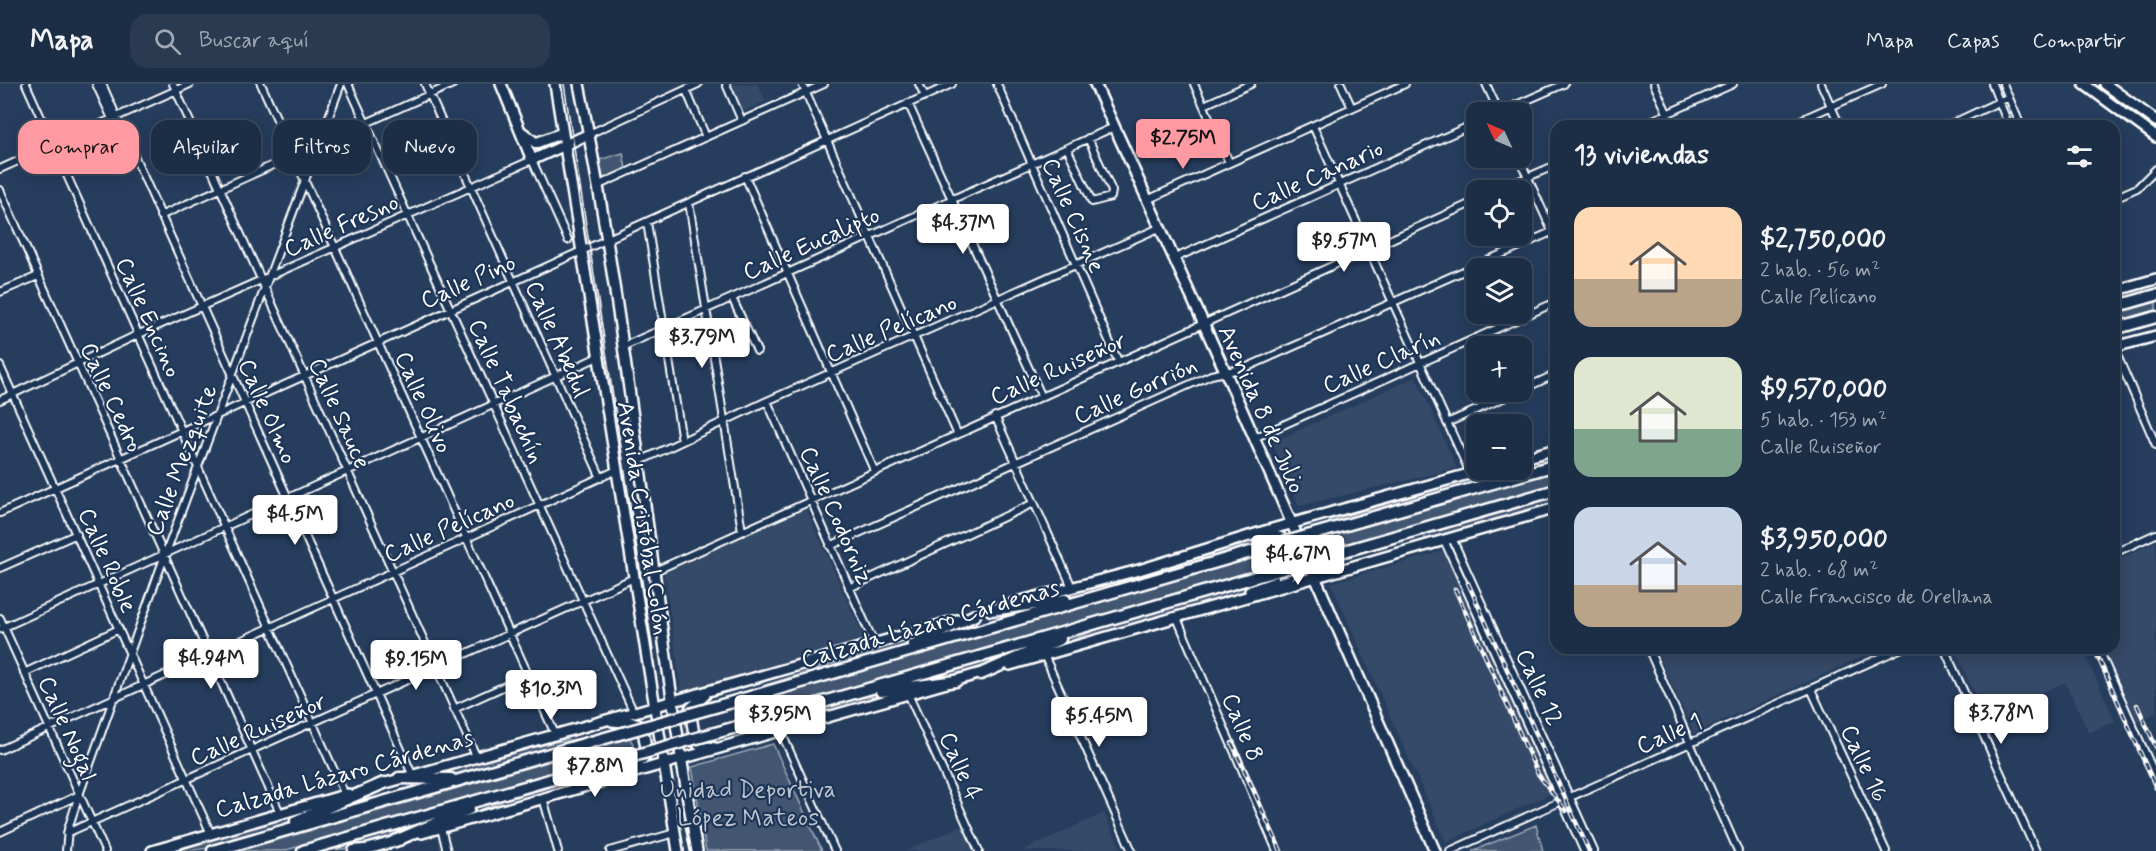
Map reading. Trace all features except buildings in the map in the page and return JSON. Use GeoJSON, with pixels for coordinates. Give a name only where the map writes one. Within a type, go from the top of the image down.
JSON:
{"type":"FeatureCollection","features":[{"type":"Feature","properties":{"kind":"highway"},"geometry":{"type":"LineString","coordinates":[[2120,305],[2156,295]]}},
{"type":"Feature","properties":{"kind":"highway"},"geometry":{"type":"LineString","coordinates":[[2120,327],[2156,317]]}},
{"type":"Feature","properties":{"kind":"highway","name":"Calzada Lázaro Cárdenas"},"geometry":{"type":"LineString","coordinates":[[213,851],[1550,467]]}},
{"type":"Feature","properties":{"kind":"highway","name":"Calzada Lázaro Cárdenas"},"geometry":{"type":"LineString","coordinates":[[303,851],[1550,492]]}},
{"type":"Feature","properties":{"kind":"highway"},"geometry":{"type":"LineString","coordinates":[[991,610],[1115,591]]}},
{"type":"Feature","properties":{"kind":"highway"},"geometry":{"type":"LineString","coordinates":[[885,658],[975,615]]}},
{"type":"Feature","properties":{"kind":"highway"},"geometry":{"type":"LineString","coordinates":[[981,674],[1098,622]]}},
{"type":"Feature","properties":{"kind":"highway"},"geometry":{"type":"LineString","coordinates":[[848,695],[956,681]]}},
{"type":"Feature","properties":{"kind":"highway"},"geometry":{"type":"LineString","coordinates":[[399,778],[464,778]]}},
{"type":"Feature","properties":{"kind":"highway"},"geometry":{"type":"LineString","coordinates":[[258,838],[384,783]]}},
{"type":"Feature","properties":{"kind":"highway"},"geometry":{"type":"LineString","coordinates":[[395,841],[508,792]]}},
{"type":"Feature","properties":{"kind":"highway"},"geometry":{"type":"LineString","coordinates":[[354,851],[363,850]]}},
{"type":"Feature","properties":{"kind":"main road"},"geometry":{"type":"LineString","coordinates":[[501,84],[532,160]]}},
{"type":"Feature","properties":{"kind":"main road","name":"Avenida Cristóbal Colón"},"geometry":{"type":"LineString","coordinates":[[555,84],[678,851]]}},
{"type":"Feature","properties":{"kind":"main road","name":"Avenida Cristóbal Colón"},"geometry":{"type":"LineString","coordinates":[[579,84],[609,240],[621,348],[681,760],[697,851]]}},
{"type":"Feature","properties":{"kind":"main road","name":"Avenida 8 de Julio"},"geometry":{"type":"LineString","coordinates":[[1095,84],[1225,371],[1435,851]]}},
{"type":"Feature","properties":{"kind":"main road"},"geometry":{"type":"LineString","coordinates":[[2084,84],[2156,137]]}},
{"type":"Feature","properties":{"kind":"main road"},"geometry":{"type":"LineString","coordinates":[[2104,84],[2156,121]]}},
{"type":"Feature","properties":{"kind":"main road"},"geometry":{"type":"LineString","coordinates":[[519,129],[536,143],[562,133]]}},
{"type":"Feature","properties":{"kind":"main road","name":"Calle Fresno"},"geometry":{"type":"LineString","coordinates":[[532,160],[589,134]]}},
{"type":"Feature","properties":{"kind":"main road"},"geometry":{"type":"LineString","coordinates":[[2120,289],[2156,279]]}},
{"type":"Feature","properties":{"kind":"main road"},"geometry":{"type":"LineString","coordinates":[[2120,346],[2156,336]]}},
{"type":"Feature","properties":{"kind":"main road"},"geometry":{"type":"LineString","coordinates":[[1532,456],[1550,451]]}},
{"type":"Feature","properties":{"kind":"main road","name":"Calzada Lázaro Cárdenas"},"geometry":{"type":"LineString","coordinates":[[152,851],[281,815],[412,774],[1139,570],[1265,531],[1466,474]]}},
{"type":"Feature","properties":{"kind":"main road"},"geometry":{"type":"LineString","coordinates":[[363,850],[909,696],[1550,510]]}},
{"type":"Feature","properties":{"kind":"main road"},"geometry":{"type":"LineString","coordinates":[[1209,609],[1290,575],[1293,567],[1281,538],[1265,531]]}},
{"type":"Feature","properties":{"kind":"main road"},"geometry":{"type":"LineString","coordinates":[[652,687],[664,691],[670,685]]}},
{"type":"Feature","properties":{"kind":"main road"},"geometry":{"type":"LineString","coordinates":[[712,691],[694,703],[689,712],[696,744],[719,749]]}},
{"type":"Feature","properties":{"kind":"main road"},"geometry":{"type":"LineString","coordinates":[[606,720],[636,723],[643,730],[647,754],[641,764],[624,776]]}},
{"type":"Feature","properties":{"kind":"main road"},"geometry":{"type":"LineString","coordinates":[[668,785],[687,797]]}},
{"type":"Feature","properties":{"kind":"street","name":"Calle Encino"},"geometry":{"type":"LineString","coordinates":[[26,84],[41,120]]}},
{"type":"Feature","properties":{"kind":"street","name":"Calle Olmo"},"geometry":{"type":"LineString","coordinates":[[96,84],[120,128],[412,774]]}},
{"type":"Feature","properties":{"kind":"street","name":"Calle Olmo"},"geometry":{"type":"LineString","coordinates":[[102,84],[114,118]]}},
{"type":"Feature","properties":{"kind":"street"},"geometry":{"type":"LineString","coordinates":[[109,120],[175,87],[190,84]]}},
{"type":"Feature","properties":{"kind":"street","name":"Calle Olivo"},"geometry":{"type":"LineString","coordinates":[[261,84],[278,120]]}},
{"type":"Feature","properties":{"kind":"street","name":"Calle Mezquite"},"geometry":{"type":"LineString","coordinates":[[327,120],[341,84]]}},
{"type":"Feature","properties":{"kind":"street","name":"Calle Tabachín"},"geometry":{"type":"LineString","coordinates":[[348,84],[366,120]]}},
{"type":"Feature","properties":{"kind":"street","name":"Calle Abedul"},"geometry":{"type":"LineString","coordinates":[[424,84],[601,478]]}},
{"type":"Feature","properties":{"kind":"street"},"geometry":{"type":"LineString","coordinates":[[371,121],[453,84]]}},
{"type":"Feature","properties":{"kind":"street","name":"Calle Fresno"},"geometry":{"type":"LineString","coordinates":[[589,134],[698,84]]}},
{"type":"Feature","properties":{"kind":"street"},"geometry":{"type":"LineString","coordinates":[[726,84],[742,121]]}},
{"type":"Feature","properties":{"kind":"street"},"geometry":{"type":"LineString","coordinates":[[802,84],[957,433]]}},
{"type":"Feature","properties":{"kind":"street"},"geometry":{"type":"LineString","coordinates":[[599,185],[824,84]]}},
{"type":"Feature","properties":{"kind":"street"},"geometry":{"type":"LineString","coordinates":[[919,84],[925,96]]}},
{"type":"Feature","properties":{"kind":"street","name":"Calle Pino"},"geometry":{"type":"LineString","coordinates":[[0,513],[952,84]]}},
{"type":"Feature","properties":{"kind":"street","name":"Calle Cisne"},"geometry":{"type":"LineString","coordinates":[[997,84],[1118,361]]}},
{"type":"Feature","properties":{"kind":"street"},"geometry":{"type":"LineString","coordinates":[[1194,84],[1229,162]]}},
{"type":"Feature","properties":{"kind":"street"},"geometry":{"type":"LineString","coordinates":[[1204,105],[1251,84]]}},
{"type":"Feature","properties":{"kind":"street"},"geometry":{"type":"LineString","coordinates":[[1341,84],[1352,108]]}},
{"type":"Feature","properties":{"kind":"street"},"geometry":{"type":"LineString","coordinates":[[1147,200],[1405,84]]}},
{"type":"Feature","properties":{"kind":"street"},"geometry":{"type":"LineString","coordinates":[[1486,84],[1494,102]]}},
{"type":"Feature","properties":{"kind":"street"},"geometry":{"type":"LineString","coordinates":[[1522,102],[1564,84]]}},
{"type":"Feature","properties":{"kind":"street"},"geometry":{"type":"LineString","coordinates":[[1654,84],[1670,120]]}},
{"type":"Feature","properties":{"kind":"street"},"geometry":{"type":"LineString","coordinates":[[1654,120],[1733,84]]}},
{"type":"Feature","properties":{"kind":"street"},"geometry":{"type":"LineString","coordinates":[[1821,84],[1837,120]]}},
{"type":"Feature","properties":{"kind":"street"},"geometry":{"type":"LineString","coordinates":[[1800,120],[1882,84]]}},
{"type":"Feature","properties":{"kind":"street"},"geometry":{"type":"LineString","coordinates":[[1992,84],[2007,120]]}},
{"type":"Feature","properties":{"kind":"street"},"geometry":{"type":"LineString","coordinates":[[2003,84],[2018,120]]}},
{"type":"Feature","properties":{"kind":"street","name":"Calle Sauce"},"geometry":{"type":"LineString","coordinates":[[175,87],[265,283],[435,670],[476,756]]}},
{"type":"Feature","properties":{"kind":"street"},"geometry":{"type":"LineString","coordinates":[[686,90],[706,137]]}},
{"type":"Feature","properties":{"kind":"street"},"geometry":{"type":"LineString","coordinates":[[1961,120],[2000,103],[2009,96]]}},
{"type":"Feature","properties":{"kind":"street"},"geometry":{"type":"LineString","coordinates":[[908,103],[1041,396]]}},
{"type":"Feature","properties":{"kind":"street"},"geometry":{"type":"LineString","coordinates":[[1313,126],[1466,464]]}},
{"type":"Feature","properties":{"kind":"street","name":"Calle Eucalipto"},"geometry":{"type":"LineString","coordinates":[[621,348],[1114,127]]}},
{"type":"Feature","properties":{"kind":"street","name":"Calle Canario"},"geometry":{"type":"LineString","coordinates":[[1173,259],[1466,127]]}},
{"type":"Feature","properties":{"kind":"street","name":"Calle Tabachín"},"geometry":{"type":"LineString","coordinates":[[371,132],[451,308],[492,405],[634,713]]}},
{"type":"Feature","properties":{"kind":"street"},"geometry":{"type":"LineString","coordinates":[[1067,148],[1092,202],[1111,197],[1112,191],[1088,138]]}},
{"type":"Feature","properties":{"kind":"street"},"geometry":{"type":"LineString","coordinates":[[532,160],[568,240]]}},
{"type":"Feature","properties":{"kind":"street","name":"Calle Fresno"},"geometry":{"type":"LineString","coordinates":[[0,400],[78,365],[137,335],[265,283],[532,160]]}},
{"type":"Feature","properties":{"kind":"street"},"geometry":{"type":"LineString","coordinates":[[0,169],[18,161]]}},
{"type":"Feature","properties":{"kind":"street"},"geometry":{"type":"LineString","coordinates":[[160,216],[273,165]]}},
{"type":"Feature","properties":{"kind":"street"},"geometry":{"type":"LineString","coordinates":[[1524,168],[1550,223]]}},
{"type":"Feature","properties":{"kind":"street"},"geometry":{"type":"LineString","coordinates":[[1521,180],[1550,168]]}},
{"type":"Feature","properties":{"kind":"street"},"geometry":{"type":"LineString","coordinates":[[2120,195],[2137,188],[2156,169]]}},
{"type":"Feature","properties":{"kind":"street","name":"Calle Encino"},"geometry":{"type":"LineString","coordinates":[[65,174],[345,795]]}},
{"type":"Feature","properties":{"kind":"street","name":"Calle Olivo"},"geometry":{"type":"LineString","coordinates":[[302,174],[555,734]]}},
{"type":"Feature","properties":{"kind":"street","name":"Calle Mezquite"},"geometry":{"type":"LineString","coordinates":[[66,851],[67,834],[79,795],[265,283],[308,174]]}},
{"type":"Feature","properties":{"kind":"street"},"geometry":{"type":"LineString","coordinates":[[745,176],[874,470]]}},
{"type":"Feature","properties":{"kind":"street","name":"Calle Cedro"},"geometry":{"type":"LineString","coordinates":[[0,190],[281,815]]}},
{"type":"Feature","properties":{"kind":"street"},"geometry":{"type":"LineString","coordinates":[[689,203],[742,531]]}},
{"type":"Feature","properties":{"kind":"street","name":"Calle Ruiseñor"},"geometry":{"type":"LineString","coordinates":[[655,571],[874,470],[1466,205]]}},
{"type":"Feature","properties":{"kind":"street"},"geometry":{"type":"LineString","coordinates":[[647,222],[682,441]]}},
{"type":"Feature","properties":{"kind":"street","name":"Calle Pelícano"},"geometry":{"type":"LineString","coordinates":[[638,462],[767,402],[1160,228]]}},
{"type":"Feature","properties":{"kind":"street","name":"Calle Gorrión"},"geometry":{"type":"LineString","coordinates":[[830,546],[1225,371],[1245,368],[1550,233]]}},
{"type":"Feature","properties":{"kind":"street"},"geometry":{"type":"LineString","coordinates":[[0,292],[38,276]]}},
{"type":"Feature","properties":{"kind":"street"},"geometry":{"type":"LineString","coordinates":[[732,298],[757,351]]}},
{"type":"Feature","properties":{"kind":"street","name":"Calle Clarín"},"geometry":{"type":"LineString","coordinates":[[1254,438],[1550,305]]}},
{"type":"Feature","properties":{"kind":"street"},"geometry":{"type":"LineString","coordinates":[[2,628],[598,357]]}},
{"type":"Feature","properties":{"kind":"street"},"geometry":{"type":"LineString","coordinates":[[2120,362],[2156,445]]}},
{"type":"Feature","properties":{"kind":"street","name":"Calle Roble"},"geometry":{"type":"LineString","coordinates":[[0,366],[211,834]]}},
{"type":"Feature","properties":{"kind":"street"},"geometry":{"type":"LineString","coordinates":[[1532,385],[1550,377]]}},
{"type":"Feature","properties":{"kind":"street","name":"Calle Codorniz"},"geometry":{"type":"LineString","coordinates":[[767,402],[874,643]]}},
{"type":"Feature","properties":{"kind":"street"},"geometry":{"type":"LineString","coordinates":[[1447,423],[1494,402]]}},
{"type":"Feature","properties":{"kind":"street"},"geometry":{"type":"LineString","coordinates":[[995,416],[1072,587]]}},
{"type":"Feature","properties":{"kind":"street","name":"Calle Pelícano"},"geometry":{"type":"LineString","coordinates":[[0,750],[617,470]]}},
{"type":"Feature","properties":{"kind":"street"},"geometry":{"type":"LineString","coordinates":[[849,588],[1034,503]]}},
{"type":"Feature","properties":{"kind":"street"},"geometry":{"type":"LineString","coordinates":[[0,568],[77,534]]}},
{"type":"Feature","properties":{"kind":"street"},"geometry":{"type":"LineString","coordinates":[[2120,550],[2156,534]]}},
{"type":"Feature","properties":{"kind":"street","name":"Calle 12"},"geometry":{"type":"LineString","coordinates":[[1448,539],[1594,851]]}},
{"type":"Feature","properties":{"kind":"street","name":"Calle 12"},"geometry":{"type":"LineString","coordinates":[[1448,539],[1584,851]]}},
{"type":"Feature","properties":{"kind":"street","name":"Calle Ruiseñor"},"geometry":{"type":"LineString","coordinates":[[67,834],[435,670],[634,578]]}},
{"type":"Feature","properties":{"kind":"street","name":"Calle Nogal"},"geometry":{"type":"LineString","coordinates":[[0,618],[2,628],[105,851]]}},
{"type":"Feature","properties":{"kind":"street","name":"Calle 8"},"geometry":{"type":"LineString","coordinates":[[1177,618],[1277,851]]}},
{"type":"Feature","properties":{"kind":"street"},"geometry":{"type":"LineString","coordinates":[[24,673],[119,629]]}},
{"type":"Feature","properties":{"kind":"street"},"geometry":{"type":"LineString","coordinates":[[1651,654],[1738,851]]}},
{"type":"Feature","properties":{"kind":"street","name":"Calle 1"},"geometry":{"type":"LineString","coordinates":[[1450,851],[1889,654]]}},
{"type":"Feature","properties":{"kind":"street"},"geometry":{"type":"LineString","coordinates":[[1947,654],[2036,851]]}},
{"type":"Feature","properties":{"kind":"street"},"geometry":{"type":"LineString","coordinates":[[2101,654],[2156,777]]}},
{"type":"Feature","properties":{"kind":"street"},"geometry":{"type":"LineString","coordinates":[[1044,656],[1132,851]]}},
{"type":"Feature","properties":{"kind":"street"},"geometry":{"type":"LineString","coordinates":[[454,709],[527,676]]}},
{"type":"Feature","properties":{"kind":"street","name":"Calle 16"},"geometry":{"type":"LineString","coordinates":[[1811,689],[1886,851]]}},
{"type":"Feature","properties":{"kind":"street","name":"Calle 4"},"geometry":{"type":"LineString","coordinates":[[909,696],[979,851]]}},
{"type":"Feature","properties":{"kind":"street"},"geometry":{"type":"LineString","coordinates":[[781,732],[835,851]]}},
{"type":"Feature","properties":{"kind":"street"},"geometry":{"type":"LineString","coordinates":[[0,832],[79,795]]}},
{"type":"Feature","properties":{"kind":"street"},"geometry":{"type":"LineString","coordinates":[[543,798],[558,851]]}},
{"type":"Feature","properties":{"kind":"street"},"geometry":{"type":"LineString","coordinates":[[441,828],[447,851]]}},
{"type":"Feature","properties":{"kind":"street"},"geometry":{"type":"LineString","coordinates":[[612,851],[675,833]]}},
{"type":"Feature","properties":{"kind":"shaded area"},"geometry":{"type":"Polygon","coordinates":[[[728,84],[758,84],[766,101],[740,113],[728,84]]]}},
{"type":"Feature","properties":{"kind":"shaded area"},"geometry":{"type":"Polygon","coordinates":[[[1416,377],[1457,468],[1299,506],[1272,442],[1416,377]]]}},
{"type":"Feature","properties":{"kind":"shaded area"},"geometry":{"type":"Polygon","coordinates":[[[806,509],[864,638],[682,695],[664,572],[806,509]]]}},
{"type":"Feature","properties":{"kind":"shaded area"},"geometry":{"type":"Polygon","coordinates":[[[2156,542],[2156,713],[2137,722],[2107,654],[2120,654],[2120,558],[2156,542]]]}},
{"type":"Feature","properties":{"kind":"shaded area"},"geometry":{"type":"Polygon","coordinates":[[[1443,551],[1554,792],[1446,842],[1331,583],[1443,551]]]}},
{"type":"Feature","properties":{"kind":"shaded area"},"geometry":{"type":"Polygon","coordinates":[[[1658,654],[1869,654],[1694,733],[1658,654]]]}},
{"type":"Feature","properties":{"kind":"shaded area"},"geometry":{"type":"Polygon","coordinates":[[[1957,654],[2085,654],[2115,721],[2089,733],[2065,682],[1986,718],[1957,654]]]}},
{"type":"Feature","properties":{"kind":"shaded area"},"geometry":{"type":"Polygon","coordinates":[[[1104,813],[1122,851],[1022,851],[1104,813]]]}},
{"type":"Feature","properties":{"kind":"shaded area"},"geometry":{"type":"Polygon","coordinates":[[[963,825],[974,851],[904,851],[910,849],[963,825]]]}},
{"type":"Feature","properties":{"kind":"green space"},"geometry":{"type":"Polygon","coordinates":[[[623,153],[626,169],[603,179],[599,160],[623,153]]]}},
{"type":"Feature","properties":{"kind":"green space"},"geometry":{"type":"Polygon","coordinates":[[[2156,302],[2156,315],[2120,325],[2120,312],[2156,302]]]}},
{"type":"Feature","properties":{"kind":"green space"},"geometry":{"type":"Polygon","coordinates":[[[1550,456],[1550,463],[1532,469],[1532,461],[1550,456]]]}},
{"type":"Feature","properties":{"kind":"green space"},"geometry":{"type":"Polygon","coordinates":[[[1550,473],[1550,487],[1321,553],[1314,541],[1550,473]]]}},
{"type":"Feature","properties":{"kind":"green space"},"geometry":{"type":"Polygon","coordinates":[[[1470,480],[1492,480],[1330,526],[1329,521],[1470,480]]]}},
{"type":"Feature","properties":{"kind":"green space"},"geometry":{"type":"Polygon","coordinates":[[[1550,498],[1550,506],[1426,541],[1423,533],[1550,498]]]}},
{"type":"Feature","properties":{"kind":"green space"},"geometry":{"type":"Polygon","coordinates":[[[1271,543],[1111,590],[1037,601],[1235,547],[1271,543]]]}},
{"type":"Feature","properties":{"kind":"green space"},"geometry":{"type":"Polygon","coordinates":[[[1279,550],[1285,563],[744,720],[740,705],[1279,550]]]}},
{"type":"Feature","properties":{"kind":"green space"},"geometry":{"type":"Polygon","coordinates":[[[1280,575],[1216,603],[1043,652],[1101,628],[1280,575]]]}},
{"type":"Feature","properties":{"kind":"green space"},"geometry":{"type":"Polygon","coordinates":[[[928,634],[885,654],[765,689],[765,685],[928,634]]]}},
{"type":"Feature","properties":{"kind":"green space"},"geometry":{"type":"Polygon","coordinates":[[[1048,643],[958,678],[893,685],[1048,643]]]}},
{"type":"Feature","properties":{"kind":"green space"},"geometry":{"type":"Polygon","coordinates":[[[903,693],[777,727],[774,722],[849,699],[903,693]]]}},
{"type":"Feature","properties":{"kind":"green space"},"geometry":{"type":"Polygon","coordinates":[[[625,729],[633,744],[633,761],[607,769],[603,759],[283,851],[239,851],[600,747],[598,737],[625,729]]]}},
{"type":"Feature","properties":{"kind":"green space"},"geometry":{"type":"Polygon","coordinates":[[[600,735],[461,774],[434,774],[550,743],[600,735]]]}},
{"type":"Feature","properties":{"kind":"green space","name":"Unidad Deportiva López Mateos"},"geometry":{"type":"Polygon","coordinates":[[[773,744],[822,851],[706,851],[692,767],[773,744]]]}},
{"type":"Feature","properties":{"kind":"green space"},"geometry":{"type":"Polygon","coordinates":[[[648,761],[445,824],[507,799],[648,761]]]}},
{"type":"Feature","properties":{"kind":"green space"},"geometry":{"type":"Polygon","coordinates":[[[320,807],[267,831],[232,843],[176,851],[320,807]]]}},
{"type":"Feature","properties":{"kind":"green space"},"geometry":{"type":"Polygon","coordinates":[[[447,816],[392,840],[367,847],[318,851],[447,816]]]}},
{"type":"Feature","properties":{"kind":"green space"},"geometry":{"type":"Polygon","coordinates":[[[1536,825],[1543,851],[1472,851],[1536,825]]]}},
{"type":"Feature","properties":{"kind":"tram line"},"geometry":{"type":"LineString","coordinates":[[564,84],[654,657]]}},
{"type":"Feature","properties":{"kind":"tram line"},"geometry":{"type":"LineString","coordinates":[[684,820],[690,851]]}},
{"type":"Feature","properties":{"kind":"railway"},"geometry":{"type":"LineString","coordinates":[[1468,583],[1589,851]]}},
{"type":"Feature","properties":{"kind":"railway"},"geometry":{"type":"LineString","coordinates":[[1455,589],[1538,774],[1566,811]]}},
{"type":"Feature","properties":{"kind":"railway"},"geometry":{"type":"LineString","coordinates":[[2097,654],[2156,788]]}},
{"type":"Feature","properties":{"kind":"railway"},"geometry":{"type":"LineString","coordinates":[[2137,705],[2156,747]]}},
{"type":"Feature","properties":{"kind":"railway"},"geometry":{"type":"LineString","coordinates":[[1232,743],[1281,851]]}}]}
